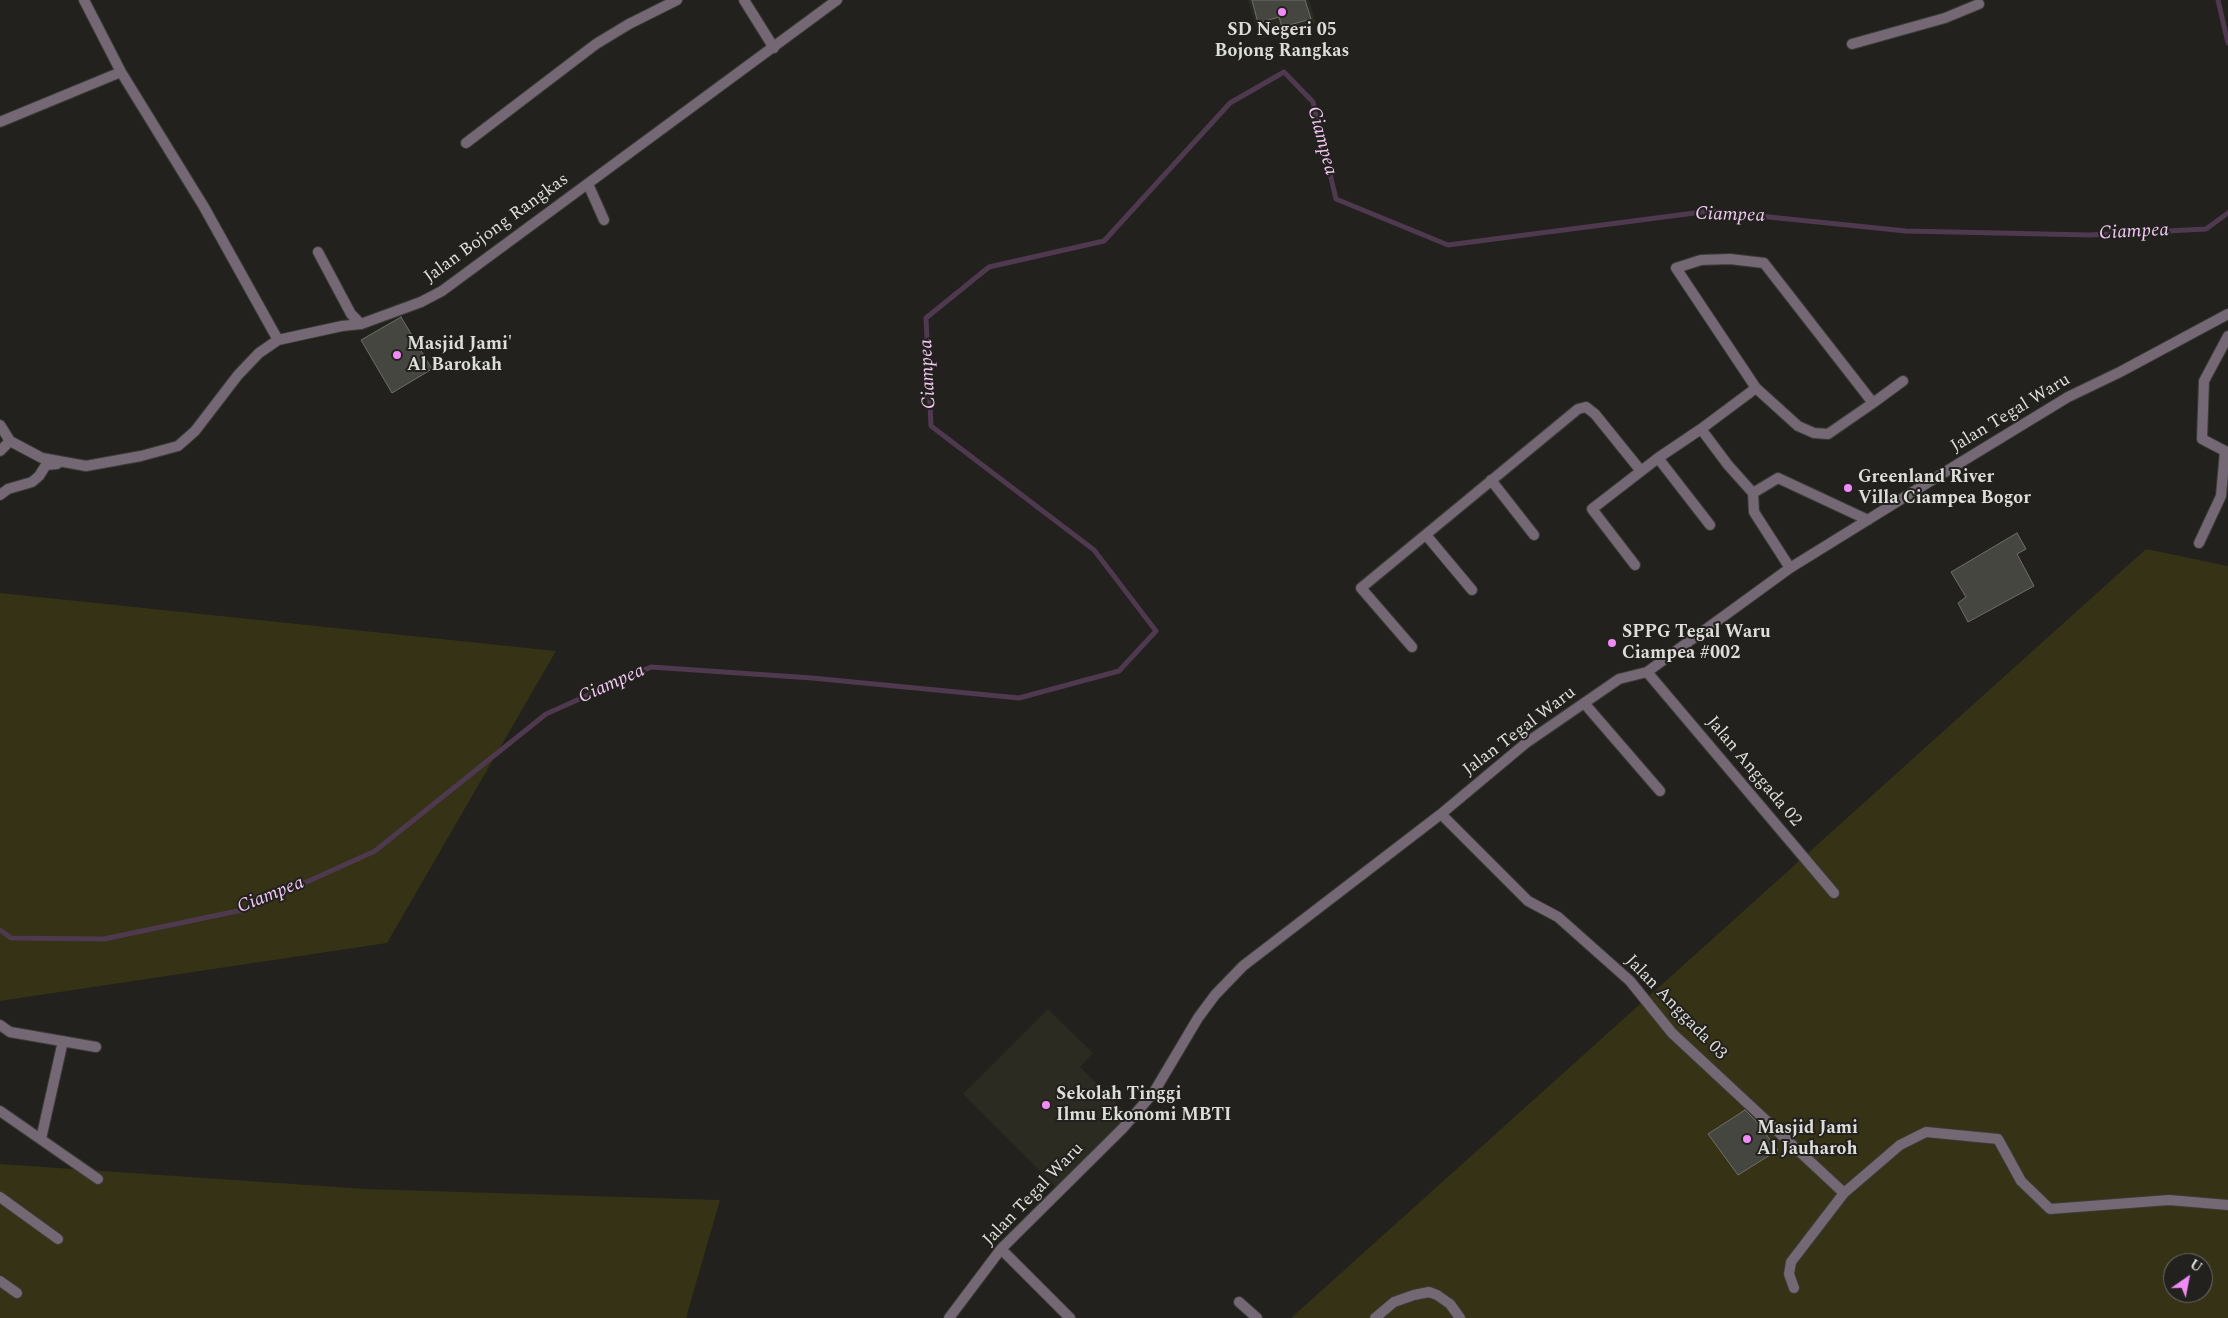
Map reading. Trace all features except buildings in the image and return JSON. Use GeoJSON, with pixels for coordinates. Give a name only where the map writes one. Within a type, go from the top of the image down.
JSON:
{"type":"FeatureCollection","features":[{"type":"Feature","properties":{"kind":"street"},"geometry":{"type":"LineString","coordinates":[[84,0],[121,72],[204,207],[278,340]]}},
{"type":"Feature","properties":{"kind":"street"},"geometry":{"type":"LineString","coordinates":[[466,144],[596,44],[629,24],[677,0]]}},
{"type":"Feature","properties":{"kind":"street"},"geometry":{"type":"LineString","coordinates":[[744,0],[774,48]]}},
{"type":"Feature","properties":{"kind":"street","name":"Jalan Bojong Rangkas"},"geometry":{"type":"LineString","coordinates":[[10,440],[42,458],[65,464],[86,466],[142,456],[178,446],[195,431],[255,356],[278,340],[342,326],[361,324],[421,302],[442,291],[837,0]]}},
{"type":"Feature","properties":{"kind":"street"},"geometry":{"type":"LineString","coordinates":[[1852,44],[1945,18],[1979,1]]}},
{"type":"Feature","properties":{"kind":"street"},"geometry":{"type":"LineString","coordinates":[[0,122],[121,72]]}},
{"type":"Feature","properties":{"kind":"street"},"geometry":{"type":"LineString","coordinates":[[588,184],[604,220]]}},
{"type":"Feature","properties":{"kind":"street"},"geometry":{"type":"LineString","coordinates":[[318,252],[351,314],[361,324]]}},
{"type":"Feature","properties":{"kind":"street"},"geometry":{"type":"LineString","coordinates":[[1873,403],[1764,263],[1730,258],[1701,260],[1676,268],[1756,388],[1798,426],[1814,433],[1828,434],[1873,403],[1903,382]]}},
{"type":"Feature","properties":{"kind":"street","name":"Jalan Tegal Waru"},"geometry":{"type":"LineString","coordinates":[[949,1318],[1001,1249],[1142,1107],[1165,1076],[1198,1018],[1215,995],[1243,966],[1440,814],[1526,743],[1619,679],[1648,672],[1790,568],[2068,397],[2120,372],[2228,314]]}},
{"type":"Feature","properties":{"kind":"street"},"geometry":{"type":"LineString","coordinates":[[2199,543],[2221,496],[2225,451],[2202,439],[2204,381],[2228,336]]}},
{"type":"Feature","properties":{"kind":"street"},"geometry":{"type":"LineString","coordinates":[[1635,565],[1592,509],[1658,458],[1756,388]]}},
{"type":"Feature","properties":{"kind":"street"},"geometry":{"type":"LineString","coordinates":[[1412,647],[1362,588],[1578,409],[1586,407],[1595,414],[1641,471]]}},
{"type":"Feature","properties":{"kind":"street"},"geometry":{"type":"LineString","coordinates":[[0,426],[10,440],[0,451]]}},
{"type":"Feature","properties":{"kind":"street"},"geometry":{"type":"LineString","coordinates":[[1701,429],[1753,493],[1754,512],[1790,568]]}},
{"type":"Feature","properties":{"kind":"street"},"geometry":{"type":"LineString","coordinates":[[1658,458],[1710,525]]}},
{"type":"Feature","properties":{"kind":"street"},"geometry":{"type":"LineString","coordinates":[[0,494],[8,489],[32,482],[39,476],[46,465],[65,464]]}},
{"type":"Feature","properties":{"kind":"street"},"geometry":{"type":"LineString","coordinates":[[1753,493],[1778,478],[1868,520]]}},
{"type":"Feature","properties":{"kind":"street"},"geometry":{"type":"LineString","coordinates":[[1491,480],[1534,536]]}},
{"type":"Feature","properties":{"kind":"street"},"geometry":{"type":"LineString","coordinates":[[1426,535],[1472,590]]}},
{"type":"Feature","properties":{"kind":"street","name":"Jalan Anggada 02"},"geometry":{"type":"LineString","coordinates":[[1648,672],[1834,893]]}},
{"type":"Feature","properties":{"kind":"street"},"geometry":{"type":"LineString","coordinates":[[1584,703],[1660,791]]}},
{"type":"Feature","properties":{"kind":"street","name":"Jalan Anggada 03"},"geometry":{"type":"LineString","coordinates":[[1440,814],[1528,901],[1558,917],[1630,981],[1672,1033],[1844,1194]]}},
{"type":"Feature","properties":{"kind":"street"},"geometry":{"type":"LineString","coordinates":[[0,1025],[10,1032],[96,1047]]}},
{"type":"Feature","properties":{"kind":"street"},"geometry":{"type":"LineString","coordinates":[[41,1139],[63,1041]]}},
{"type":"Feature","properties":{"kind":"street"},"geometry":{"type":"LineString","coordinates":[[0,1111],[98,1180]]}},
{"type":"Feature","properties":{"kind":"street"},"geometry":{"type":"LineString","coordinates":[[1794,1288],[1789,1274],[1791,1262],[1844,1194],[1900,1145],[1926,1132],[1998,1139],[2021,1181],[2050,1209],[2169,1200],[2228,1205]]}},
{"type":"Feature","properties":{"kind":"street"},"geometry":{"type":"LineString","coordinates":[[0,1197],[58,1239]]}},
{"type":"Feature","properties":{"kind":"street"},"geometry":{"type":"LineString","coordinates":[[1001,1249],[1070,1318]]}},
{"type":"Feature","properties":{"kind":"street"},"geometry":{"type":"LineString","coordinates":[[0,1281],[17,1293]]}},
{"type":"Feature","properties":{"kind":"street"},"geometry":{"type":"LineString","coordinates":[[1375,1318],[1394,1302],[1429,1292],[1450,1304],[1460,1318]]}},
{"type":"Feature","properties":{"kind":"street"},"geometry":{"type":"LineString","coordinates":[[1239,1302],[1257,1318]]}},
{"type":"Feature","properties":{"kind":"shaded area","name":"SD Negeri 05 Bojong Rangkas"},"geometry":{"type":"Polygon","coordinates":[[[1248,0],[1309,0],[1316,23],[1262,38],[1258,33],[1248,0]]]}},
{"type":"Feature","properties":{"kind":"shaded area"},"geometry":{"type":"Polygon","coordinates":[[[2146,549],[2228,566],[2228,1318],[1291,1318],[2146,549]]]}},
{"type":"Feature","properties":{"kind":"shaded area"},"geometry":{"type":"Polygon","coordinates":[[[0,593],[556,651],[387,943],[0,1001],[0,593]]]}},
{"type":"Feature","properties":{"kind":"shaded area","name":"Sekolah Tinggi Ilmu Ekonomi MBTI"},"geometry":{"type":"Polygon","coordinates":[[[1048,1009],[1093,1053],[1080,1067],[1129,1116],[1057,1188],[963,1094],[1048,1009]]]}},
{"type":"Feature","properties":{"kind":"shaded area"},"geometry":{"type":"Polygon","coordinates":[[[0,1164],[366,1189],[720,1200],[686,1318],[0,1318],[0,1164]]]}},
{"type":"Feature","properties":{"kind":"waterway","name":"Ciampea"},"geometry":{"type":"LineString","coordinates":[[2218,0],[2228,43]]}},
{"type":"Feature","properties":{"kind":"waterway","name":"Ciampea"},"geometry":{"type":"LineString","coordinates":[[0,930],[11,938],[104,939],[247,909],[375,851],[546,714],[651,667],[812,678],[1019,698],[1119,671],[1156,631],[1094,550],[931,426],[926,318],[989,267],[1104,241],[1230,103],[1284,72],[1313,102],[1336,199],[1448,245],[1710,211],[1906,231],[2090,235],[2206,229],[2228,213]]}},
{"type":"Feature","properties":{"kind":"place","name":"SD Negeri 05 Bojong Rangkas"},"geometry":{"type":"Point","coordinates":[1282,12]}},
{"type":"Feature","properties":{"kind":"place","name":"Masjid Jami' Al Barokah"},"geometry":{"type":"Point","coordinates":[397,355]}},
{"type":"Feature","properties":{"kind":"place","name":"Greenland River Villa Ciampea Bogor"},"geometry":{"type":"Point","coordinates":[1848,488]}},
{"type":"Feature","properties":{"kind":"place","name":"SPPG Tegal Waru Ciampea #002"},"geometry":{"type":"Point","coordinates":[1612,643]}},
{"type":"Feature","properties":{"kind":"place","name":"Sekolah Tinggi Ilmu Ekonomi MBTI"},"geometry":{"type":"Point","coordinates":[1046,1105]}},
{"type":"Feature","properties":{"kind":"place","name":"Masjid Jami Al Jauharoh"},"geometry":{"type":"Point","coordinates":[1747,1139]}}]}
